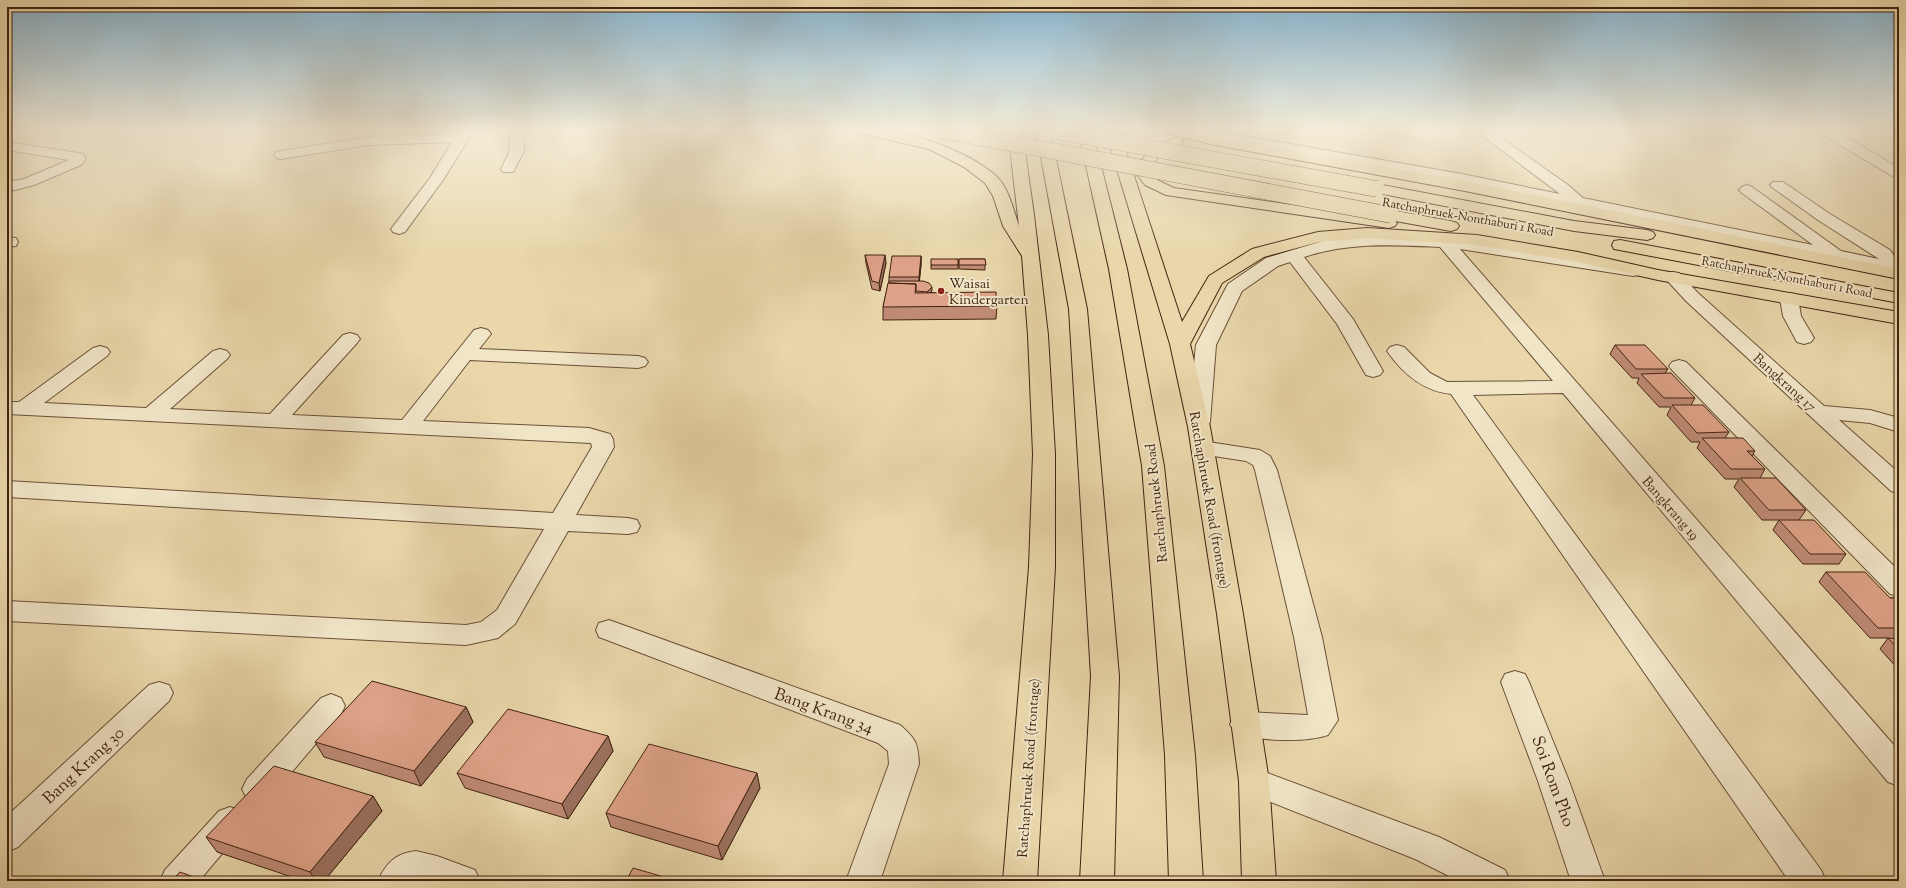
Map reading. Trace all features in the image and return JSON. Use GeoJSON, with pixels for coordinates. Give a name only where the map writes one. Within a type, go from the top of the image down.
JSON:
{"type":"FeatureCollection","features":[{"type":"Feature","properties":{"kind":"main road"},"geometry":{"type":"LineString","coordinates":[[979,171],[991,180],[1001,196],[1011,226],[1029,257]]}},
{"type":"Feature","properties":{"kind":"main road"},"geometry":{"type":"LineString","coordinates":[[996,171],[1000,175],[1026,215]]}},
{"type":"Feature","properties":{"kind":"main road","name":"Ratchaphruek Road (frontage)"},"geometry":{"type":"LineString","coordinates":[[1020,171],[1038,335],[1044,469],[1042,567],[1020,881]]}},
{"type":"Feature","properties":{"kind":"main road"},"geometry":{"type":"LineString","coordinates":[[1052,171],[1078,309],[1104,668],[1098,881]]}},
{"type":"Feature","properties":{"kind":"main road","name":"Ratchaphruek Road"},"geometry":{"type":"LineString","coordinates":[[1095,171],[1118,269],[1153,466],[1180,755],[1186,881]]}},
{"type":"Feature","properties":{"kind":"main road","name":"Ratchaphruek Road (frontage)"},"geometry":{"type":"LineString","coordinates":[[1125,171],[1180,344],[1200,438],[1230,614],[1254,781],[1259,881]]}},
{"type":"Feature","properties":{"kind":"main road"},"geometry":{"type":"LineString","coordinates":[[1142,171],[1146,180],[1155,186],[1171,192],[1381,221],[1477,240],[1578,257],[1665,276],[1899,318]]}},
{"type":"Feature","properties":{"kind":"main road"},"geometry":{"type":"LineString","coordinates":[[1221,171],[1380,195]]}},
{"type":"Feature","properties":{"kind":"main road","name":"Ratchaphruek-Nonthaburi 1 Road"},"geometry":{"type":"LineString","coordinates":[[1239,171],[1574,226],[1686,240],[1897,271]]}},
{"type":"Feature","properties":{"kind":"main road","name":"Ratchaphruek-Nonthaburi 1 Road"},"geometry":{"type":"LineString","coordinates":[[1260,171],[1380,195],[1625,257],[1899,298]]}},
{"type":"Feature","properties":{"kind":"main road"},"geometry":{"type":"LineString","coordinates":[[1280,171],[1380,195]]}},
{"type":"Feature","properties":{"kind":"main road"},"geometry":{"type":"LineString","coordinates":[[1380,171],[1582,209],[1897,271]]}},
{"type":"Feature","properties":{"kind":"main road"},"geometry":{"type":"LineString","coordinates":[[1180,344],[1215,280],[1258,253],[1318,237],[1367,233],[1477,240]]}},
{"type":"Feature","properties":{"kind":"street"},"geometry":{"type":"LineString","coordinates":[[7,187],[29,182],[54,171]]}},
{"type":"Feature","properties":{"kind":"street"},"geometry":{"type":"LineString","coordinates":[[399,229],[441,171]]}},
{"type":"Feature","properties":{"kind":"street"},"geometry":{"type":"LineString","coordinates":[[1423,171],[1462,178],[1839,256],[1897,271]]}},
{"type":"Feature","properties":{"kind":"street"},"geometry":{"type":"LineString","coordinates":[[1540,171],[1563,188],[1578,202]]}},
{"type":"Feature","properties":{"kind":"street"},"geometry":{"type":"LineString","coordinates":[[1778,185],[1836,225],[1884,254],[1897,271]]}},
{"type":"Feature","properties":{"kind":"street"},"geometry":{"type":"LineString","coordinates":[[1747,190],[1839,256]]}},
{"type":"Feature","properties":{"kind":"street"},"geometry":{"type":"LineString","coordinates":[[1246,724],[1304,728],[1318,726],[1323,720],[1308,637],[1264,465],[1262,461],[1252,455],[1200,438],[1206,344],[1234,288],[1272,262],[1326,245],[1374,240],[1445,242],[1581,265],[1665,276]]}},
{"type":"Feature","properties":{"kind":"street","name":"Bangkrang 19"},"geometry":{"type":"LineString","coordinates":[[1445,242],[1567,387],[1899,773]]}},
{"type":"Feature","properties":{"kind":"street"},"geometry":{"type":"LineString","coordinates":[[1293,255],[1346,323],[1373,371]]}},
{"type":"Feature","properties":{"kind":"street","name":"Bangkrang 17"},"geometry":{"type":"LineString","coordinates":[[1665,276],[1692,297],[1899,486]]}},
{"type":"Feature","properties":{"kind":"street"},"geometry":{"type":"LineString","coordinates":[[1789,298],[1792,316],[1804,338]]}},
{"type":"Feature","properties":{"kind":"street"},"geometry":{"type":"LineString","coordinates":[[407,428],[481,334]]}},
{"type":"Feature","properties":{"kind":"street"},"geometry":{"type":"LineString","coordinates":[[275,421],[350,339]]}},
{"type":"Feature","properties":{"kind":"street"},"geometry":{"type":"LineString","coordinates":[[1397,351],[1426,380],[1443,388],[1567,387]]}},
{"type":"Feature","properties":{"kind":"street"},"geometry":{"type":"LineString","coordinates":[[15,408],[100,352]]}},
{"type":"Feature","properties":{"kind":"street"},"geometry":{"type":"LineString","coordinates":[[465,354],[638,362]]}},
{"type":"Feature","properties":{"kind":"street"},"geometry":{"type":"LineString","coordinates":[[151,415],[220,355]]}},
{"type":"Feature","properties":{"kind":"street"},"geometry":{"type":"LineString","coordinates":[[1679,366],[1899,588]]}},
{"type":"Feature","properties":{"kind":"street"},"geometry":{"type":"LineString","coordinates":[[1458,389],[1808,881]]}},
{"type":"Feature","properties":{"kind":"street"},"geometry":{"type":"LineString","coordinates":[[7,611],[466,635],[488,631],[506,617],[559,521],[603,447],[602,439],[589,435],[407,428],[15,408]]}},
{"type":"Feature","properties":{"kind":"street"},"geometry":{"type":"LineString","coordinates":[[1818,412],[1868,416],[1899,426]]}},
{"type":"Feature","properties":{"kind":"street"},"geometry":{"type":"LineString","coordinates":[[7,489],[628,526]]}},
{"type":"Feature","properties":{"kind":"street","name":"Bang Krang 34"},"geometry":{"type":"LineString","coordinates":[[609,630],[889,734],[903,746],[904,764],[863,881]]}},
{"type":"Feature","properties":{"kind":"street","name":"Soi Rom Pho"},"geometry":{"type":"LineString","coordinates":[[1515,682],[1546,760],[1588,881]]}},
{"type":"Feature","properties":{"kind":"street","name":"Bang Krang 30"},"geometry":{"type":"LineString","coordinates":[[7,837],[159,693]]}},
{"type":"Feature","properties":{"kind":"street"},"geometry":{"type":"LineString","coordinates":[[177,881],[331,706]]}},
{"type":"Feature","properties":{"kind":"street"},"geometry":{"type":"LineString","coordinates":[[1254,781],[1427,848],[1493,881]]}},
{"type":"Feature","properties":{"kind":"street"},"geometry":{"type":"LineString","coordinates":[[395,881],[402,871],[410,867],[418,867],[463,881]]}},
{"type":"Feature","properties":{"kind":"building"},"geometry":{"type":"Polygon","coordinates":[[[865,255],[885,255],[879,283],[872,281],[865,255]]]}},
{"type":"Feature","properties":{"kind":"building"},"geometry":{"type":"Polygon","coordinates":[[[892,256],[921,256],[919,277],[889,277],[892,256]]]}},
{"type":"Feature","properties":{"kind":"building"},"geometry":{"type":"Polygon","coordinates":[[[931,259],[958,259],[958,265],[931,265],[931,259]]]}},
{"type":"Feature","properties":{"kind":"building"},"geometry":{"type":"Polygon","coordinates":[[[959,259],[985,259],[986,265],[959,265],[959,259]]]}},
{"type":"Feature","properties":{"kind":"building"},"geometry":{"type":"Polygon","coordinates":[[[889,281],[923,281],[929,283],[932,287],[927,292],[916,291],[916,284],[889,283],[889,281]]]}},
{"type":"Feature","properties":{"kind":"building"},"geometry":{"type":"Polygon","coordinates":[[[888,283],[916,284],[915,293],[996,292],[997,306],[883,307],[888,283]]]}},
{"type":"Feature","properties":{"kind":"building"},"geometry":{"type":"Polygon","coordinates":[[[1615,345],[1645,345],[1668,369],[1636,369],[1615,345]]]}},
{"type":"Feature","properties":{"kind":"building"},"geometry":{"type":"Polygon","coordinates":[[[1671,373],[1695,398],[1664,398],[1641,374],[1671,373]]]}},
{"type":"Feature","properties":{"kind":"building"},"geometry":{"type":"Polygon","coordinates":[[[1672,405],[1703,405],[1729,432],[1697,433],[1672,405]]]}},
{"type":"Feature","properties":{"kind":"building"},"geometry":{"type":"Polygon","coordinates":[[[1702,438],[1743,438],[1755,451],[1747,451],[1765,469],[1731,469],[1702,438]]]}},
{"type":"Feature","properties":{"kind":"building"},"geometry":{"type":"Polygon","coordinates":[[[1740,478],[1776,478],[1806,510],[1769,510],[1740,478]]]}},
{"type":"Feature","properties":{"kind":"building"},"geometry":{"type":"Polygon","coordinates":[[[1779,520],[1814,520],[1846,554],[1810,554],[1779,520]]]}},
{"type":"Feature","properties":{"kind":"building"},"geometry":{"type":"Polygon","coordinates":[[[1826,572],[1865,572],[1890,598],[1899,598],[1899,628],[1878,628],[1826,572]]]}},
{"type":"Feature","properties":{"kind":"building"},"geometry":{"type":"Polygon","coordinates":[[[1888,638],[1899,639],[1899,650],[1888,638]]]}},
{"type":"Feature","properties":{"kind":"building"},"geometry":{"type":"Polygon","coordinates":[[[372,681],[466,707],[414,771],[315,742],[372,681]]]}},
{"type":"Feature","properties":{"kind":"building"},"geometry":{"type":"Polygon","coordinates":[[[508,709],[608,736],[562,804],[457,773],[508,709]]]}},
{"type":"Feature","properties":{"kind":"building"},"geometry":{"type":"Polygon","coordinates":[[[649,744],[757,773],[718,846],[606,813],[649,744]]]}},
{"type":"Feature","properties":{"kind":"building"},"geometry":{"type":"Polygon","coordinates":[[[274,766],[373,796],[310,872],[206,837],[274,766]]]}},
{"type":"Feature","properties":{"kind":"building"},"geometry":{"type":"Polygon","coordinates":[[[633,868],[678,881],[626,881],[633,868]]]}},
{"type":"Feature","properties":{"kind":"building"},"geometry":{"type":"Polygon","coordinates":[[[180,872],[205,881],[171,881],[180,872]]]}},
{"type":"Feature","properties":{"kind":"place","name":"Waisai Kindergarten"},"geometry":{"type":"Point","coordinates":[941,291]}}]}
